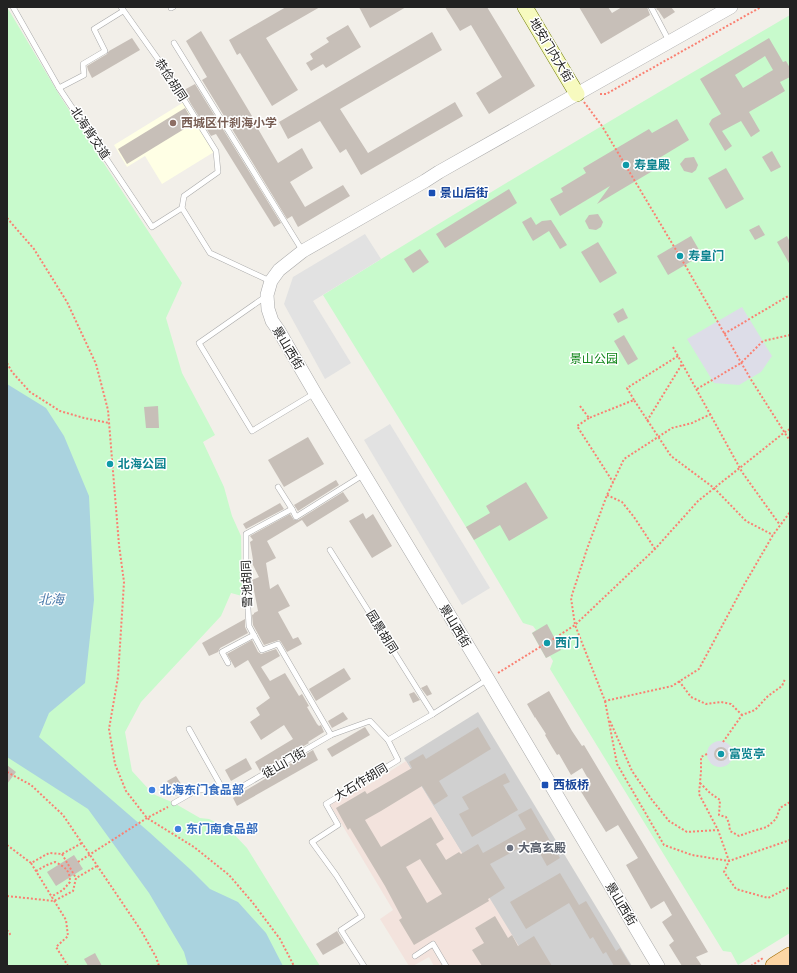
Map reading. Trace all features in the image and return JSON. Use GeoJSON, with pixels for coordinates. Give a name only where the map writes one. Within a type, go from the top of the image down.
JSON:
{"type":"FeatureCollection","features":[{"type":"Feature","properties":{"kind":"main road","name":"地安门内大街"},"geometry":{"type":"LineString","coordinates":[[525,7],[577,94]]}},
{"type":"Feature","properties":{"kind":"main road"},"geometry":{"type":"LineString","coordinates":[[774,966],[790,956]]}},
{"type":"Feature","properties":{"kind":"street"},"geometry":{"type":"LineString","coordinates":[[271,281],[279,270],[303,251],[439,172],[731,7]]}},
{"type":"Feature","properties":{"kind":"street","name":"景山西街"},"geometry":{"type":"LineString","coordinates":[[271,281],[267,295],[268,310],[272,321],[488,679],[658,966]]}},
{"type":"Feature","properties":{"kind":"lane","name":"北海背交道"},"geometry":{"type":"LineString","coordinates":[[13,7],[59,88],[152,227],[182,208]]}},
{"type":"Feature","properties":{"kind":"lane"},"geometry":{"type":"LineString","coordinates":[[651,7],[670,42]]}},
{"type":"Feature","properties":{"kind":"lane"},"geometry":{"type":"LineString","coordinates":[[59,88],[84,75],[83,64],[105,51],[94,29],[122,9]]}},
{"type":"Feature","properties":{"kind":"lane","name":"恭俭胡同"},"geometry":{"type":"LineString","coordinates":[[122,9],[165,69],[216,151],[218,172],[184,196],[182,208]]}},
{"type":"Feature","properties":{"kind":"lane"},"geometry":{"type":"LineString","coordinates":[[174,43],[303,251]]}},
{"type":"Feature","properties":{"kind":"lane"},"geometry":{"type":"LineString","coordinates":[[182,208],[210,253],[271,281]]}},
{"type":"Feature","properties":{"kind":"lane"},"geometry":{"type":"LineString","coordinates":[[267,295],[199,343],[252,431],[315,393]]}},
{"type":"Feature","properties":{"kind":"lane"},"geometry":{"type":"LineString","coordinates":[[278,488],[296,517],[364,475]]}},
{"type":"Feature","properties":{"kind":"lane","name":"雪池胡同"},"geometry":{"type":"LineString","coordinates":[[292,509],[246,534],[246,575],[249,626],[262,650],[278,644],[331,735]]}},
{"type":"Feature","properties":{"kind":"lane","name":"园景胡同"},"geometry":{"type":"LineString","coordinates":[[330,550],[433,714]]}},
{"type":"Feature","properties":{"kind":"lane"},"geometry":{"type":"LineString","coordinates":[[228,664],[222,652],[254,635]]}},
{"type":"Feature","properties":{"kind":"lane"},"geometry":{"type":"LineString","coordinates":[[388,740],[433,714],[488,679]]}},
{"type":"Feature","properties":{"kind":"lane","name":"徒山门街"},"geometry":{"type":"LineString","coordinates":[[174,803],[195,791],[222,786],[238,789],[331,735],[370,720],[388,740]]}},
{"type":"Feature","properties":{"kind":"lane"},"geometry":{"type":"LineString","coordinates":[[189,729],[222,786]]}},
{"type":"Feature","properties":{"kind":"lane","name":"大石作胡同"},"geometry":{"type":"LineString","coordinates":[[364,966],[341,930],[362,916],[336,875],[312,842],[338,825],[326,804],[398,760],[388,740]]}},
{"type":"Feature","properties":{"kind":"lane"},"geometry":{"type":"LineString","coordinates":[[415,956],[433,944],[446,966]]}},
{"type":"Feature","properties":{"kind":"path"},"geometry":{"type":"LineString","coordinates":[[599,94],[606,94],[761,7]]}},
{"type":"Feature","properties":{"kind":"path"},"geometry":{"type":"LineString","coordinates":[[577,94],[602,126],[741,363],[790,441]]}},
{"type":"Feature","properties":{"kind":"path"},"geometry":{"type":"LineString","coordinates":[[7,218],[34,249],[67,302],[96,364],[108,410],[119,545],[124,582],[118,677],[109,729],[115,764],[126,791],[147,818],[194,847],[229,875],[253,903],[280,939],[294,966]]}},
{"type":"Feature","properties":{"kind":"path"},"geometry":{"type":"LineString","coordinates":[[724,334],[790,295]]}},
{"type":"Feature","properties":{"kind":"path"},"geometry":{"type":"LineString","coordinates":[[697,389],[741,363],[762,340],[790,334]]}},
{"type":"Feature","properties":{"kind":"path"},"geometry":{"type":"LineString","coordinates":[[673,347],[740,467],[780,525]]}},
{"type":"Feature","properties":{"kind":"path"},"geometry":{"type":"LineString","coordinates":[[678,356],[627,388],[671,456],[714,488],[746,521],[773,535]]}},
{"type":"Feature","properties":{"kind":"path"},"geometry":{"type":"LineString","coordinates":[[7,364],[12,372],[30,392],[60,411],[109,423]]}},
{"type":"Feature","properties":{"kind":"path"},"geometry":{"type":"LineString","coordinates":[[647,421],[682,364]]}},
{"type":"Feature","properties":{"kind":"path"},"geometry":{"type":"LineString","coordinates":[[613,482],[577,426],[589,418],[634,400]]}},
{"type":"Feature","properties":{"kind":"path"},"geometry":{"type":"LineString","coordinates":[[580,406],[589,418]]}},
{"type":"Feature","properties":{"kind":"path"},"geometry":{"type":"LineString","coordinates":[[711,414],[692,423],[672,428],[624,459],[607,495],[586,549],[571,598],[575,625],[605,701],[617,764],[664,845],[692,855],[729,861],[790,840]]}},
{"type":"Feature","properties":{"kind":"path"},"geometry":{"type":"LineString","coordinates":[[488,679],[575,625],[655,549],[698,501],[784,432],[790,429]]}},
{"type":"Feature","properties":{"kind":"path"},"geometry":{"type":"LineString","coordinates":[[607,495],[622,502],[634,516],[655,549]]}},
{"type":"Feature","properties":{"kind":"path"},"geometry":{"type":"LineString","coordinates":[[605,701],[672,686],[699,669],[744,585],[773,535],[790,512]]}},
{"type":"Feature","properties":{"kind":"path"},"geometry":{"type":"LineString","coordinates":[[723,742],[742,715],[755,710],[768,696],[782,686],[785,679]]}},
{"type":"Feature","properties":{"kind":"path"},"geometry":{"type":"LineString","coordinates":[[679,681],[691,697],[706,704],[721,702],[731,704],[742,715]]}},
{"type":"Feature","properties":{"kind":"path"},"geometry":{"type":"LineString","coordinates":[[608,718],[632,771],[669,821],[687,832],[718,830]]}},
{"type":"Feature","properties":{"kind":"path"},"geometry":{"type":"LineString","coordinates":[[707,754],[702,757],[698,794],[718,830],[729,861],[724,872],[736,889],[768,898],[790,887]]}},
{"type":"Feature","properties":{"kind":"path"},"geometry":{"type":"LineString","coordinates":[[7,772],[31,785],[63,814],[142,932],[156,957],[159,966]]}},
{"type":"Feature","properties":{"kind":"path"},"geometry":{"type":"LineString","coordinates":[[700,783],[720,800],[719,815],[726,817],[729,823],[730,831],[739,836],[767,827],[776,818],[780,808],[790,802]]}},
{"type":"Feature","properties":{"kind":"path"},"geometry":{"type":"LineString","coordinates":[[78,862],[147,818],[174,803]]}},
{"type":"Feature","properties":{"kind":"path"},"geometry":{"type":"LineString","coordinates":[[31,863],[49,853],[62,854],[82,843]]}},
{"type":"Feature","properties":{"kind":"path"},"geometry":{"type":"LineString","coordinates":[[7,845],[31,863],[66,920],[68,936],[56,946],[68,966]]}},
{"type":"Feature","properties":{"kind":"path"},"geometry":{"type":"LineString","coordinates":[[7,896],[54,901],[73,891],[76,878],[62,854]]}},
{"type":"Feature","properties":{"kind":"path"},"geometry":{"type":"LineString","coordinates":[[36,871],[55,862],[64,867],[70,876],[70,882],[63,890],[51,897]]}},
{"type":"Feature","properties":{"kind":"path"},"geometry":{"type":"LineString","coordinates":[[76,878],[97,866]]}},
{"type":"Feature","properties":{"kind":"path"},"geometry":{"type":"LineString","coordinates":[[7,930],[10,934],[7,936]]}},
{"type":"Feature","properties":{"kind":"shaded area","name":"西城区什刹海小学"},"geometry":{"type":"Polygon","coordinates":[[[184,102],[214,152],[162,184],[145,156],[127,167],[114,145],[184,102]]]}},
{"type":"Feature","properties":{"kind":"shaded area"},"geometry":{"type":"Polygon","coordinates":[[[365,234],[381,259],[313,301],[351,363],[325,379],[284,304],[293,277],[365,234]]]}},
{"type":"Feature","properties":{"kind":"shaded area"},"geometry":{"type":"Polygon","coordinates":[[[742,307],[772,356],[761,372],[739,385],[714,383],[687,339],[742,307]]]}},
{"type":"Feature","properties":{"kind":"shaded area"},"geometry":{"type":"Polygon","coordinates":[[[390,424],[490,588],[462,605],[364,440],[390,424]]]}},
{"type":"Feature","properties":{"kind":"shaded area","name":"大高玄殿"},"geometry":{"type":"Polygon","coordinates":[[[478,712],[632,966],[530,966],[404,758],[478,712]]]}},
{"type":"Feature","properties":{"kind":"shaded area"},"geometry":{"type":"Polygon","coordinates":[[[720,741],[729,745],[733,754],[729,763],[720,767],[711,763],[707,754],[711,745],[720,741]]]}},
{"type":"Feature","properties":{"kind":"shaded area"},"geometry":{"type":"Polygon","coordinates":[[[406,761],[531,966],[434,966],[429,957],[413,966],[409,966],[380,919],[393,910],[329,803],[364,783],[367,786],[406,761]]]}},
{"type":"Feature","properties":{"kind":"green space","name":"北海公园"},"geometry":{"type":"Polygon","coordinates":[[[7,7],[60,96],[182,283],[166,318],[182,373],[215,435],[203,442],[224,487],[232,516],[241,536],[242,596],[231,593],[221,616],[141,702],[125,732],[132,771],[153,794],[174,803],[200,818],[209,819],[228,828],[247,848],[320,966],[7,966],[7,7]]]}},
{"type":"Feature","properties":{"kind":"green space","name":"景山公园"},"geometry":{"type":"Polygon","coordinates":[[[790,15],[790,933],[738,965],[731,952],[723,951],[550,669],[553,661],[550,656],[546,658],[532,633],[536,630],[533,626],[523,623],[466,527],[323,295],[497,188],[790,15]]]}},
{"type":"Feature","properties":{"kind":"water","name":"北海"},"geometry":{"type":"Polygon","coordinates":[[[7,384],[46,408],[64,436],[89,496],[94,600],[85,683],[49,713],[39,737],[149,832],[210,889],[238,902],[266,933],[283,966],[188,966],[184,952],[149,893],[88,809],[7,757],[7,384]]]}},
{"type":"Feature","properties":{"kind":"building"},"geometry":{"type":"Polygon","coordinates":[[[286,7],[320,7],[266,38],[298,90],[272,106],[240,53],[237,55],[229,40],[286,7]]]}},
{"type":"Feature","properties":{"kind":"building"},"geometry":{"type":"Polygon","coordinates":[[[359,7],[406,7],[370,28],[359,7]]]}},
{"type":"Feature","properties":{"kind":"building"},"geometry":{"type":"Polygon","coordinates":[[[445,7],[487,7],[535,86],[489,114],[476,93],[502,77],[471,25],[460,31],[445,7]]]}},
{"type":"Feature","properties":{"kind":"building"},"geometry":{"type":"Polygon","coordinates":[[[579,7],[608,7],[612,13],[622,7],[647,7],[650,15],[601,44],[579,7]]]}},
{"type":"Feature","properties":{"kind":"building"},"geometry":{"type":"Polygon","coordinates":[[[656,7],[671,7],[675,12],[664,19],[656,7]]]}},
{"type":"Feature","properties":{"kind":"building"},"geometry":{"type":"Polygon","coordinates":[[[348,25],[361,47],[326,68],[323,64],[311,71],[306,63],[313,59],[310,54],[329,42],[326,38],[348,25]]]}},
{"type":"Feature","properties":{"kind":"building"},"geometry":{"type":"Polygon","coordinates":[[[201,31],[252,116],[251,117],[278,163],[302,148],[313,168],[290,182],[305,207],[343,185],[350,196],[298,227],[292,216],[287,219],[202,80],[207,77],[186,41],[201,31]]]}},
{"type":"Feature","properties":{"kind":"building"},"geometry":{"type":"Polygon","coordinates":[[[432,32],[442,50],[340,109],[368,153],[455,102],[463,116],[361,175],[346,149],[340,153],[320,121],[288,139],[279,122],[432,32]]]}},
{"type":"Feature","properties":{"kind":"building"},"geometry":{"type":"Polygon","coordinates":[[[132,38],[140,50],[92,78],[87,66],[132,38]]]}},
{"type":"Feature","properties":{"kind":"building"},"geometry":{"type":"Polygon","coordinates":[[[769,38],[783,62],[786,61],[790,68],[790,77],[780,82],[785,91],[749,112],[760,131],[751,137],[741,121],[722,131],[732,146],[725,151],[709,124],[712,119],[721,114],[700,79],[769,38]],[[765,56],[735,75],[743,88],[773,70],[765,56]]]}},
{"type":"Feature","properties":{"kind":"building"},"geometry":{"type":"Polygon","coordinates":[[[195,84],[281,223],[274,227],[216,134],[211,136],[191,104],[184,90],[195,84]]]}},
{"type":"Feature","properties":{"kind":"building"},"geometry":{"type":"Polygon","coordinates":[[[185,108],[194,123],[127,164],[118,149],[185,108]]]}},
{"type":"Feature","properties":{"kind":"building","name":"寿皇殿"},"geometry":{"type":"Polygon","coordinates":[[[677,119],[689,140],[651,163],[671,160],[597,204],[610,186],[560,216],[550,199],[563,192],[561,188],[586,173],[583,168],[649,129],[652,133],[677,119]]]}},
{"type":"Feature","properties":{"kind":"building"},"geometry":{"type":"Polygon","coordinates":[[[772,151],[781,167],[771,172],[762,157],[772,151]]]}},
{"type":"Feature","properties":{"kind":"building"},"geometry":{"type":"Polygon","coordinates":[[[694,157],[698,165],[696,170],[692,173],[684,171],[680,164],[685,158],[694,157]]]}},
{"type":"Feature","properties":{"kind":"building"},"geometry":{"type":"Polygon","coordinates":[[[726,168],[744,199],[726,209],[708,178],[726,168]]]}},
{"type":"Feature","properties":{"kind":"building"},"geometry":{"type":"Polygon","coordinates":[[[509,189],[517,203],[445,248],[436,234],[509,189]]]}},
{"type":"Feature","properties":{"kind":"building"},"geometry":{"type":"Polygon","coordinates":[[[598,214],[603,222],[601,227],[596,230],[589,229],[585,221],[589,215],[598,214]]]}},
{"type":"Feature","properties":{"kind":"building"},"geometry":{"type":"Polygon","coordinates":[[[531,217],[536,225],[542,221],[551,220],[567,245],[560,249],[549,231],[533,241],[522,222],[531,217]]]}},
{"type":"Feature","properties":{"kind":"building"},"geometry":{"type":"Polygon","coordinates":[[[759,225],[765,235],[755,240],[749,230],[759,225]]]}},
{"type":"Feature","properties":{"kind":"building","name":"寿皇门"},"geometry":{"type":"Polygon","coordinates":[[[691,236],[702,255],[668,275],[657,256],[691,236]]]}},
{"type":"Feature","properties":{"kind":"building"},"geometry":{"type":"Polygon","coordinates":[[[787,236],[790,242],[790,265],[777,242],[787,236]]]}},
{"type":"Feature","properties":{"kind":"building"},"geometry":{"type":"Polygon","coordinates":[[[598,242],[617,273],[600,283],[581,252],[598,242]]]}},
{"type":"Feature","properties":{"kind":"building"},"geometry":{"type":"Polygon","coordinates":[[[420,249],[429,262],[413,273],[404,259],[420,249]]]}},
{"type":"Feature","properties":{"kind":"building"},"geometry":{"type":"Polygon","coordinates":[[[623,308],[628,318],[618,323],[613,314],[623,308]]]}},
{"type":"Feature","properties":{"kind":"building"},"geometry":{"type":"Polygon","coordinates":[[[624,335],[638,359],[628,365],[614,341],[624,335]]]}},
{"type":"Feature","properties":{"kind":"building"},"geometry":{"type":"Polygon","coordinates":[[[158,406],[159,428],[146,428],[144,407],[158,406]]]}},
{"type":"Feature","properties":{"kind":"building"},"geometry":{"type":"Polygon","coordinates":[[[308,437],[324,464],[284,487],[268,460],[308,437]]]}},
{"type":"Feature","properties":{"kind":"building"},"geometry":{"type":"Polygon","coordinates":[[[336,480],[339,485],[298,511],[294,505],[336,480]]]}},
{"type":"Feature","properties":{"kind":"building"},"geometry":{"type":"Polygon","coordinates":[[[526,482],[548,518],[509,541],[500,525],[474,540],[466,527],[490,513],[486,506],[526,482]]]}},
{"type":"Feature","properties":{"kind":"building"},"geometry":{"type":"Polygon","coordinates":[[[343,492],[349,501],[307,527],[302,520],[267,541],[276,558],[266,563],[270,589],[278,584],[290,606],[278,612],[293,639],[298,637],[302,644],[287,652],[279,640],[264,645],[253,625],[252,615],[258,611],[252,580],[259,577],[251,561],[253,560],[250,542],[253,540],[250,536],[290,514],[294,520],[298,520],[343,492]]]}},
{"type":"Feature","properties":{"kind":"building"},"geometry":{"type":"Polygon","coordinates":[[[280,503],[284,509],[246,529],[243,524],[280,503]]]}},
{"type":"Feature","properties":{"kind":"building"},"geometry":{"type":"Polygon","coordinates":[[[363,513],[366,519],[373,514],[392,546],[372,558],[349,521],[363,513]]]}},
{"type":"Feature","properties":{"kind":"building"},"geometry":{"type":"Polygon","coordinates":[[[245,619],[245,627],[248,633],[220,648],[218,652],[209,656],[202,643],[245,619]]]}},
{"type":"Feature","properties":{"kind":"building","name":"西门"},"geometry":{"type":"Polygon","coordinates":[[[547,624],[561,650],[546,658],[532,633],[547,624]]]}},
{"type":"Feature","properties":{"kind":"building"},"geometry":{"type":"Polygon","coordinates":[[[252,640],[258,652],[261,654],[276,649],[280,656],[261,667],[270,681],[285,673],[299,696],[302,694],[309,706],[307,707],[317,724],[319,726],[321,725],[324,732],[308,742],[309,743],[260,771],[255,762],[293,739],[284,725],[261,740],[250,722],[260,715],[256,708],[270,698],[248,660],[235,668],[227,654],[252,640]]]}},
{"type":"Feature","properties":{"kind":"building"},"geometry":{"type":"Polygon","coordinates":[[[344,668],[351,679],[316,701],[309,689],[344,668]]]}},
{"type":"Feature","properties":{"kind":"building"},"geometry":{"type":"Polygon","coordinates":[[[427,685],[432,694],[427,696],[421,688],[427,685]]]}},
{"type":"Feature","properties":{"kind":"building"},"geometry":{"type":"Polygon","coordinates":[[[549,691],[572,731],[582,746],[584,745],[708,952],[696,957],[702,966],[682,966],[669,945],[674,941],[662,922],[672,915],[664,901],[651,909],[626,865],[638,858],[618,825],[606,832],[580,790],[591,784],[582,768],[571,775],[559,754],[557,755],[552,747],[545,735],[546,734],[527,704],[549,691]]]}},
{"type":"Feature","properties":{"kind":"building"},"geometry":{"type":"Polygon","coordinates":[[[414,692],[420,700],[413,703],[409,694],[414,692]]]}},
{"type":"Feature","properties":{"kind":"building"},"geometry":{"type":"Polygon","coordinates":[[[343,712],[348,719],[332,728],[328,721],[343,712]]]}},
{"type":"Feature","properties":{"kind":"building"},"geometry":{"type":"Polygon","coordinates":[[[365,727],[370,735],[332,757],[327,749],[365,727]]]}},
{"type":"Feature","properties":{"kind":"building"},"geometry":{"type":"Polygon","coordinates":[[[478,727],[491,749],[439,781],[448,796],[434,805],[422,786],[365,820],[381,847],[431,817],[444,839],[436,844],[446,860],[459,852],[461,854],[478,844],[483,853],[526,829],[518,815],[531,808],[560,858],[547,866],[533,841],[490,864],[505,888],[488,899],[489,901],[414,945],[399,920],[402,918],[385,886],[350,828],[348,830],[336,808],[365,791],[367,794],[412,768],[409,762],[423,754],[426,759],[478,727]],[[420,859],[406,867],[427,903],[442,894],[420,859]]]}},
{"type":"Feature","properties":{"kind":"building","name":"富览亭"},"geometry":{"type":"Polygon","coordinates":[[[721,747],[726,749],[728,754],[726,759],[721,761],[716,759],[714,754],[716,749],[721,747]]]}},
{"type":"Feature","properties":{"kind":"building"},"geometry":{"type":"Polygon","coordinates":[[[313,750],[318,760],[237,806],[233,798],[313,750]]]}},
{"type":"Feature","properties":{"kind":"building"},"geometry":{"type":"Polygon","coordinates":[[[246,758],[252,769],[231,781],[225,770],[246,758]]]}},
{"type":"Feature","properties":{"kind":"building"},"geometry":{"type":"Polygon","coordinates":[[[7,765],[16,772],[7,784],[7,765]]]}},
{"type":"Feature","properties":{"kind":"building"},"geometry":{"type":"Polygon","coordinates":[[[505,773],[510,782],[503,785],[518,810],[472,837],[459,814],[469,809],[462,797],[505,773]]]}},
{"type":"Feature","properties":{"kind":"building"},"geometry":{"type":"Polygon","coordinates":[[[176,776],[185,790],[175,796],[167,781],[176,776]]]}},
{"type":"Feature","properties":{"kind":"building"},"geometry":{"type":"Polygon","coordinates":[[[74,855],[83,869],[56,886],[47,872],[74,855]]]}},
{"type":"Feature","properties":{"kind":"building"},"geometry":{"type":"Polygon","coordinates":[[[560,873],[579,905],[586,901],[616,951],[620,948],[631,966],[614,966],[606,952],[603,954],[593,937],[590,939],[569,903],[526,929],[510,902],[560,873]]]}},
{"type":"Feature","properties":{"kind":"building"},"geometry":{"type":"Polygon","coordinates":[[[495,916],[508,938],[512,935],[518,946],[534,936],[552,966],[482,966],[472,950],[484,943],[475,928],[495,916]]]}},
{"type":"Feature","properties":{"kind":"building"},"geometry":{"type":"Polygon","coordinates":[[[337,931],[344,943],[323,955],[316,944],[337,931]]]}},
{"type":"Feature","properties":{"kind":"building"},"geometry":{"type":"Polygon","coordinates":[[[95,953],[102,966],[88,966],[84,959],[95,953]]]}},
{"type":"Feature","properties":{"kind":"place","name":"西城区什刹海小学"},"geometry":{"type":"Point","coordinates":[173,123]}},
{"type":"Feature","properties":{"kind":"place","name":"寿皇殿"},"geometry":{"type":"Point","coordinates":[626,165]}},
{"type":"Feature","properties":{"kind":"place","name":"景山后街"},"geometry":{"type":"Point","coordinates":[432,193]}},
{"type":"Feature","properties":{"kind":"place","name":"寿皇门"},"geometry":{"type":"Point","coordinates":[680,256]}},
{"type":"Feature","properties":{"kind":"place","name":"北海公园"},"geometry":{"type":"Point","coordinates":[110,464]}},
{"type":"Feature","properties":{"kind":"place","name":"西门"},"geometry":{"type":"Point","coordinates":[547,643]}},
{"type":"Feature","properties":{"kind":"place","name":"富览亭"},"geometry":{"type":"Point","coordinates":[721,754]}},
{"type":"Feature","properties":{"kind":"place","name":"西板桥"},"geometry":{"type":"Point","coordinates":[545,785]}},
{"type":"Feature","properties":{"kind":"place","name":"北海东门食品部"},"geometry":{"type":"Point","coordinates":[152,790]}},
{"type":"Feature","properties":{"kind":"place","name":"东门南食品部"},"geometry":{"type":"Point","coordinates":[178,829]}},
{"type":"Feature","properties":{"kind":"place","name":"大高玄殿"},"geometry":{"type":"Point","coordinates":[510,848]}}]}
